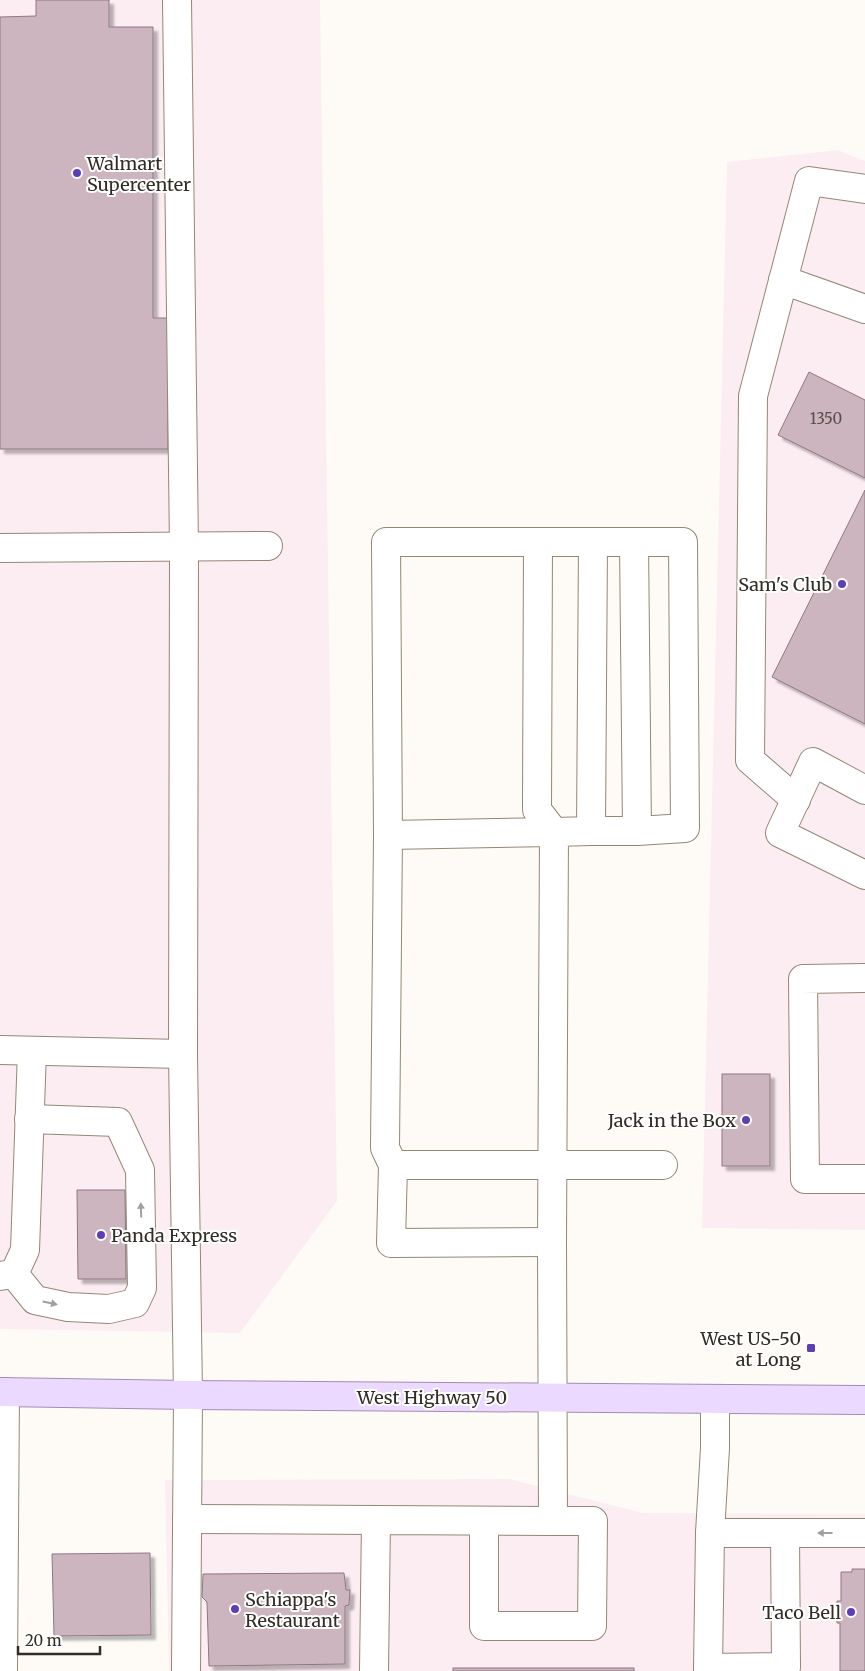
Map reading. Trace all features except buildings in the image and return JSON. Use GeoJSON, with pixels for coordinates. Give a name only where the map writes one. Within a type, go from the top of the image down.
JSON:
{"type":"FeatureCollection","features":[{"type":"Feature","properties":{"kind":"main road","name":"West Highway 50"},"geometry":{"type":"LineString","coordinates":[[2,1392],[865,1400]]}},
{"type":"Feature","properties":{"kind":"street"},"geometry":{"type":"LineString","coordinates":[[177,0],[184,547],[183,1054],[188,1395],[186,1671]]}},
{"type":"Feature","properties":{"kind":"street"},"geometry":{"type":"LineString","coordinates":[[796,800],[750,760],[753,396],[809,181],[865,189]]}},
{"type":"Feature","properties":{"kind":"street"},"geometry":{"type":"LineString","coordinates":[[784,280],[865,309]]}},
{"type":"Feature","properties":{"kind":"street"},"geometry":{"type":"LineString","coordinates":[[388,835],[637,831],[685,828],[683,542],[386,542],[388,835],[385,1148],[393,1165],[391,1243],[552,1242]]}},
{"type":"Feature","properties":{"kind":"street"},"geometry":{"type":"LineString","coordinates":[[538,542],[537,810],[554,832],[553,1521]]}},
{"type":"Feature","properties":{"kind":"street"},"geometry":{"type":"LineString","coordinates":[[591,831],[593,542]]}},
{"type":"Feature","properties":{"kind":"street"},"geometry":{"type":"LineString","coordinates":[[634,542],[637,831]]}},
{"type":"Feature","properties":{"kind":"street"},"geometry":{"type":"LineString","coordinates":[[0,548],[268,546]]}},
{"type":"Feature","properties":{"kind":"street"},"geometry":{"type":"LineString","coordinates":[[865,790],[813,762],[780,834],[865,875]]}},
{"type":"Feature","properties":{"kind":"street"},"geometry":{"type":"LineString","coordinates":[[865,978],[803,979],[805,1179],[865,1179]]}},
{"type":"Feature","properties":{"kind":"street"},"geometry":{"type":"LineString","coordinates":[[0,1050],[183,1054]]}},
{"type":"Feature","properties":{"kind":"street"},"geometry":{"type":"LineString","coordinates":[[29,1119],[118,1122],[140,1170],[142,1288],[135,1303],[109,1309],[68,1306],[35,1300],[7,1275],[25,1250],[29,1119],[32,1051]]}},
{"type":"Feature","properties":{"kind":"street"},"geometry":{"type":"LineString","coordinates":[[393,1165],[663,1165]]}},
{"type":"Feature","properties":{"kind":"street"},"geometry":{"type":"LineString","coordinates":[[2,1392],[3,1671]]}},
{"type":"Feature","properties":{"kind":"street"},"geometry":{"type":"LineString","coordinates":[[715,1399],[715,1448],[710,1532],[709,1670],[786,1667],[785,1533]]}},
{"type":"Feature","properties":{"kind":"street"},"geometry":{"type":"LineString","coordinates":[[187,1519],[593,1522],[592,1626],[484,1626],[484,1522]]}},
{"type":"Feature","properties":{"kind":"street"},"geometry":{"type":"LineString","coordinates":[[374,1671],[376,1520]]}},
{"type":"Feature","properties":{"kind":"street"},"geometry":{"type":"LineString","coordinates":[[710,1532],[865,1533]]}},
{"type":"Feature","properties":{"kind":"shaded area"},"geometry":{"type":"Polygon","coordinates":[[[0,0],[320,0],[337,1201],[240,1333],[0,1329],[0,0]]]}},
{"type":"Feature","properties":{"kind":"shaded area"},"geometry":{"type":"Polygon","coordinates":[[[838,150],[865,161],[865,1230],[702,1228],[727,162],[838,150]]]}},
{"type":"Feature","properties":{"kind":"shaded area"},"geometry":{"type":"Polygon","coordinates":[[[509,1479],[643,1513],[865,1514],[865,1671],[169,1671],[165,1480],[509,1479]]]}},
{"type":"Feature","properties":{"kind":"place","name":"Walmart Supercenter"},"geometry":{"type":"Point","coordinates":[77,173]}},
{"type":"Feature","properties":{"kind":"place","name":"Sam's Club"},"geometry":{"type":"Point","coordinates":[842,584]}},
{"type":"Feature","properties":{"kind":"place","name":"Jack in the Box"},"geometry":{"type":"Point","coordinates":[746,1120]}},
{"type":"Feature","properties":{"kind":"place","name":"Panda Express"},"geometry":{"type":"Point","coordinates":[101,1235]}},
{"type":"Feature","properties":{"kind":"place","name":"West US-50 at Long"},"geometry":{"type":"Point","coordinates":[811,1348]}},
{"type":"Feature","properties":{"kind":"place","name":"Schiappa's Restaurant"},"geometry":{"type":"Point","coordinates":[235,1609]}},
{"type":"Feature","properties":{"kind":"place","name":"Taco Bell"},"geometry":{"type":"Point","coordinates":[851,1612]}}]}
